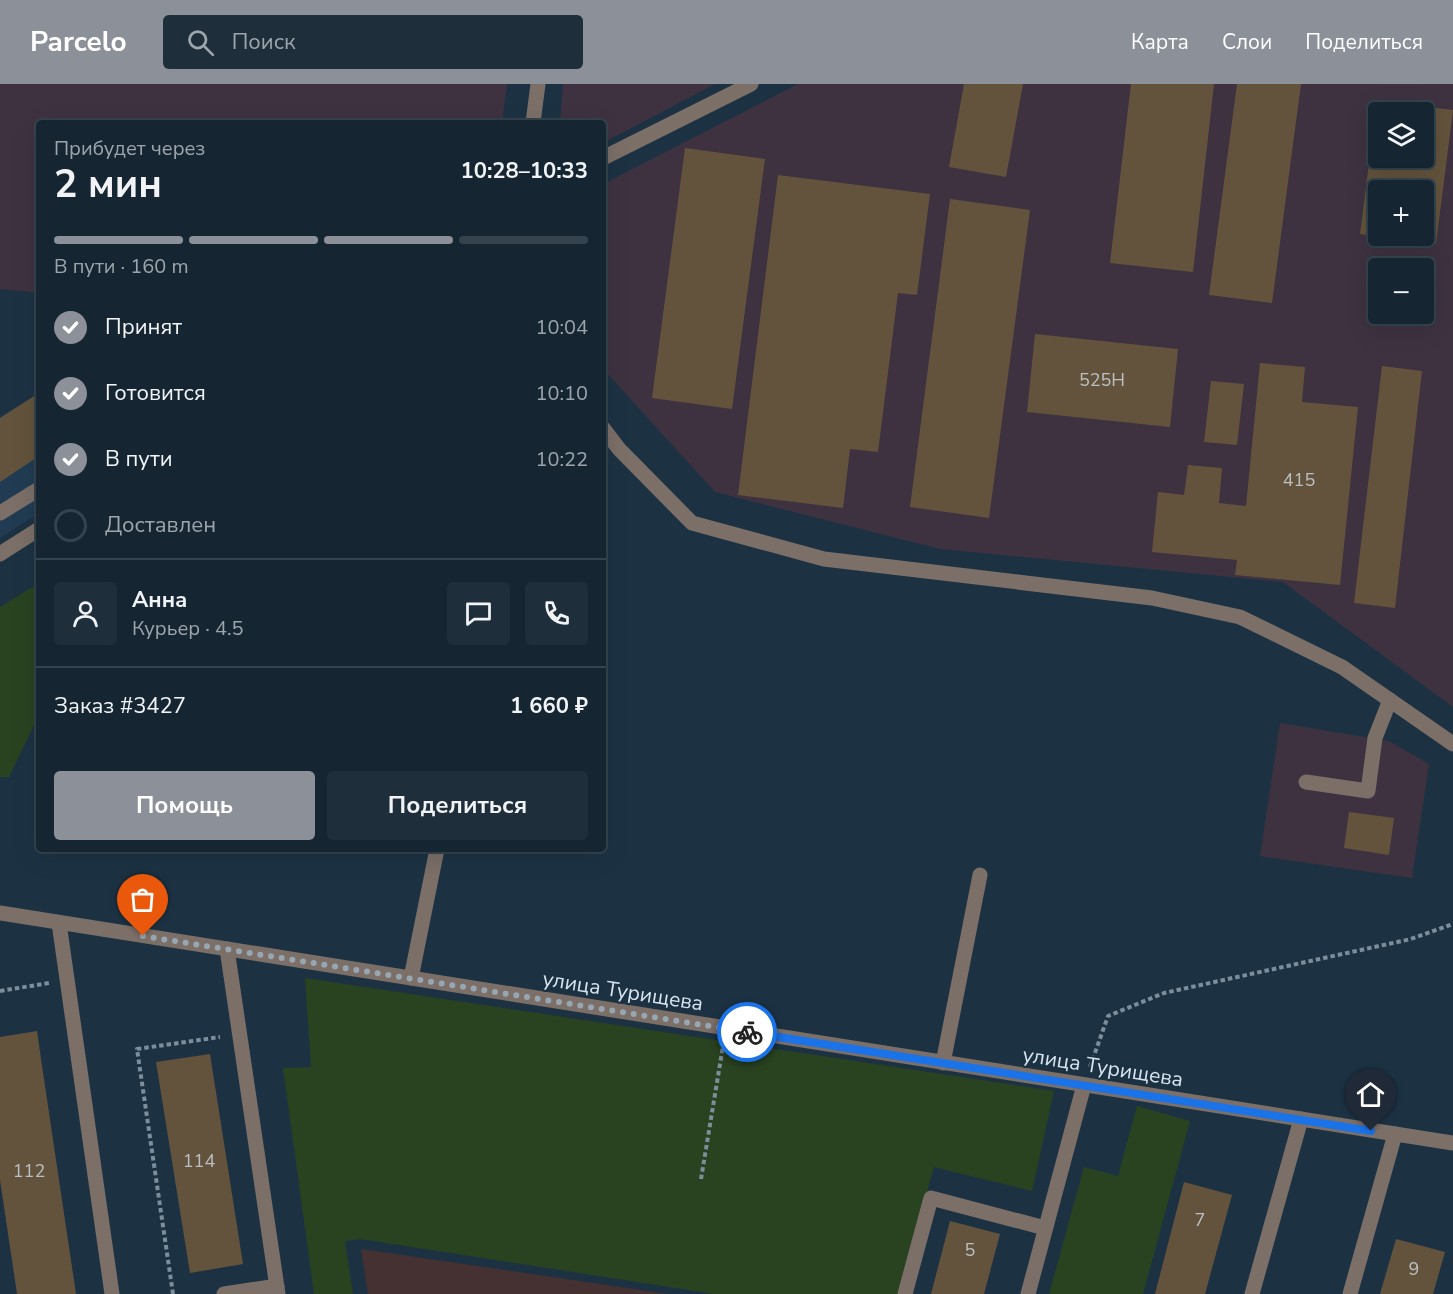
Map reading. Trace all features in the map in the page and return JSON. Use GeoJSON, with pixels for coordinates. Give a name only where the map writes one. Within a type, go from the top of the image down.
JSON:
{"type":"FeatureCollection","features":[{"type":"Feature","properties":{"kind":"street"},"geometry":{"type":"LineString","coordinates":[[533,120],[538,84]]}},
{"type":"Feature","properties":{"kind":"street"},"geometry":{"type":"LineString","coordinates":[[606,156],[751,84]]}},
{"type":"Feature","properties":{"kind":"street"},"geometry":{"type":"LineString","coordinates":[[606,432],[619,449],[692,523],[824,559],[1152,598],[1240,617],[1342,667],[1453,744]]}},
{"type":"Feature","properties":{"kind":"street"},"geometry":{"type":"LineString","coordinates":[[0,513],[36,491]]}},
{"type":"Feature","properties":{"kind":"street"},"geometry":{"type":"LineString","coordinates":[[0,554],[36,531]]}},
{"type":"Feature","properties":{"kind":"street"},"geometry":{"type":"LineString","coordinates":[[1306,782],[1368,791],[1375,738],[1390,700]]}},
{"type":"Feature","properties":{"kind":"street"},"geometry":{"type":"LineString","coordinates":[[411,978],[436,852]]}},
{"type":"Feature","properties":{"kind":"street"},"geometry":{"type":"LineString","coordinates":[[943,1063],[980,875]]}},
{"type":"Feature","properties":{"kind":"street","name":"улица Турищева"},"geometry":{"type":"LineString","coordinates":[[0,913],[1453,1143]]}},
{"type":"Feature","properties":{"kind":"street"},"geometry":{"type":"LineString","coordinates":[[58,923],[112,1294]]}},
{"type":"Feature","properties":{"kind":"street"},"geometry":{"type":"LineString","coordinates":[[224,1294],[277,1290],[227,949]]}},
{"type":"Feature","properties":{"kind":"street"},"geometry":{"type":"LineString","coordinates":[[1028,1294],[1084,1085]]}},
{"type":"Feature","properties":{"kind":"street"},"geometry":{"type":"LineString","coordinates":[[1252,1294],[1301,1119]]}},
{"type":"Feature","properties":{"kind":"street"},"geometry":{"type":"LineString","coordinates":[[1350,1294],[1395,1134]]}},
{"type":"Feature","properties":{"kind":"street"},"geometry":{"type":"LineString","coordinates":[[905,1294],[931,1198],[1045,1228]]}},
{"type":"Feature","properties":{"kind":"path"},"geometry":{"type":"LineString","coordinates":[[1084,1085],[1108,1016],[1164,993],[1411,939],[1453,924]]}},
{"type":"Feature","properties":{"kind":"path"},"geometry":{"type":"LineString","coordinates":[[0,991],[65,981]]}},
{"type":"Feature","properties":{"kind":"path"},"geometry":{"type":"LineString","coordinates":[[701,1179],[726,1028]]}},
{"type":"Feature","properties":{"kind":"path"},"geometry":{"type":"LineString","coordinates":[[173,1294],[137,1049],[239,1034]]}},
{"type":"Feature","properties":{"kind":"shaded area"},"geometry":{"type":"Polygon","coordinates":[[[0,84],[507,84],[502,120],[36,120],[36,293],[0,289],[0,84]]]}},
{"type":"Feature","properties":{"kind":"shaded area"},"geometry":{"type":"Polygon","coordinates":[[[563,84],[715,84],[606,141],[606,120],[560,120],[563,84]]]}},
{"type":"Feature","properties":{"kind":"shaded area"},"geometry":{"type":"Polygon","coordinates":[[[798,84],[1453,84],[1453,707],[1283,582],[940,549],[715,492],[606,372],[606,182],[798,84]]]}},
{"type":"Feature","properties":{"kind":"shaded area"},"geometry":{"type":"Polygon","coordinates":[[[36,395],[36,515],[0,538],[0,417],[36,395]]]}},
{"type":"Feature","properties":{"kind":"shaded area"},"geometry":{"type":"Polygon","coordinates":[[[1280,723],[1389,741],[1429,764],[1412,878],[1260,856],[1280,723]]]}},
{"type":"Feature","properties":{"kind":"shaded area"},"geometry":{"type":"Polygon","coordinates":[[[361,1249],[668,1294],[368,1294],[361,1249]]]}},
{"type":"Feature","properties":{"kind":"green space"},"geometry":{"type":"Polygon","coordinates":[[[36,585],[36,721],[9,777],[0,777],[0,607],[36,585]]]}},
{"type":"Feature","properties":{"kind":"green space"},"geometry":{"type":"Polygon","coordinates":[[[305,978],[1054,1091],[1032,1191],[934,1167],[898,1294],[714,1294],[361,1239],[345,1241],[353,1294],[314,1294],[283,1068],[311,1067],[305,978]]]}},
{"type":"Feature","properties":{"kind":"green space"},"geometry":{"type":"Polygon","coordinates":[[[1137,1106],[1190,1121],[1143,1294],[1049,1294],[1084,1167],[1118,1176],[1137,1106]]]}},
{"type":"Feature","properties":{"kind":"building"},"geometry":{"type":"Polygon","coordinates":[[[964,84],[1023,84],[1006,177],[949,167],[964,84]]]}},
{"type":"Feature","properties":{"kind":"building"},"geometry":{"type":"Polygon","coordinates":[[[1131,84],[1214,84],[1193,272],[1110,263],[1131,84]]]}},
{"type":"Feature","properties":{"kind":"building"},"geometry":{"type":"Polygon","coordinates":[[[1237,84],[1301,84],[1272,303],[1209,295],[1237,84]]]}},
{"type":"Feature","properties":{"kind":"building"},"geometry":{"type":"Polygon","coordinates":[[[1434,108],[1453,110],[1436,244],[1434,244],[1434,180],[1368,180],[1368,235],[1360,234],[1368,168],[1434,168],[1434,108]]]}},
{"type":"Feature","properties":{"kind":"building"},"geometry":{"type":"Polygon","coordinates":[[[685,148],[765,159],[732,409],[652,398],[685,148]]]}},
{"type":"Feature","properties":{"kind":"building"},"geometry":{"type":"Polygon","coordinates":[[[778,175],[930,194],[917,295],[898,293],[878,452],[850,449],[843,508],[738,495],[778,175]]]}},
{"type":"Feature","properties":{"kind":"building"},"geometry":{"type":"Polygon","coordinates":[[[950,199],[1030,210],[989,518],[910,507],[950,199]]]}},
{"type":"Feature","properties":{"kind":"building"},"geometry":{"type":"Polygon","coordinates":[[[1035,334],[1178,349],[1170,427],[1027,412],[1035,334]]]}},
{"type":"Feature","properties":{"kind":"building"},"geometry":{"type":"Polygon","coordinates":[[[1260,363],[1305,367],[1302,402],[1358,407],[1340,585],[1235,575],[1237,560],[1152,552],[1158,492],[1184,495],[1188,465],[1222,468],[1219,503],[1246,506],[1260,363]]]}},
{"type":"Feature","properties":{"kind":"building"},"geometry":{"type":"Polygon","coordinates":[[[1382,366],[1422,371],[1395,608],[1354,603],[1382,366]]]}},
{"type":"Feature","properties":{"kind":"building"},"geometry":{"type":"Polygon","coordinates":[[[1211,381],[1244,384],[1237,445],[1204,442],[1211,381]]]}},
{"type":"Feature","properties":{"kind":"building"},"geometry":{"type":"Polygon","coordinates":[[[36,395],[36,458],[0,482],[0,418],[36,395]]]}},
{"type":"Feature","properties":{"kind":"building"},"geometry":{"type":"Polygon","coordinates":[[[1349,812],[1394,818],[1389,855],[1344,848],[1349,812]]]}},
{"type":"Feature","properties":{"kind":"building"},"geometry":{"type":"Polygon","coordinates":[[[37,1031],[76,1294],[17,1294],[0,1180],[0,1037],[37,1031]]]}},
{"type":"Feature","properties":{"kind":"building"},"geometry":{"type":"Polygon","coordinates":[[[210,1054],[243,1264],[190,1273],[156,1062],[210,1054]]]}},
{"type":"Feature","properties":{"kind":"building"},"geometry":{"type":"Polygon","coordinates":[[[1184,1182],[1232,1195],[1205,1294],[1155,1294],[1184,1182]]]}},
{"type":"Feature","properties":{"kind":"building"},"geometry":{"type":"Polygon","coordinates":[[[950,1221],[1000,1234],[984,1294],[931,1294],[950,1221]]]}},
{"type":"Feature","properties":{"kind":"building"},"geometry":{"type":"Polygon","coordinates":[[[1396,1239],[1445,1252],[1433,1294],[1380,1294],[1396,1239]]]}},
{"type":"Feature","properties":{"kind":"way so far"},"geometry":{"type":"LineString","coordinates":[[143,936],[747,1032]]}},
{"type":"Feature","properties":{"kind":"route"},"geometry":{"type":"LineString","coordinates":[[747,1032],[1371,1131]]}}]}
